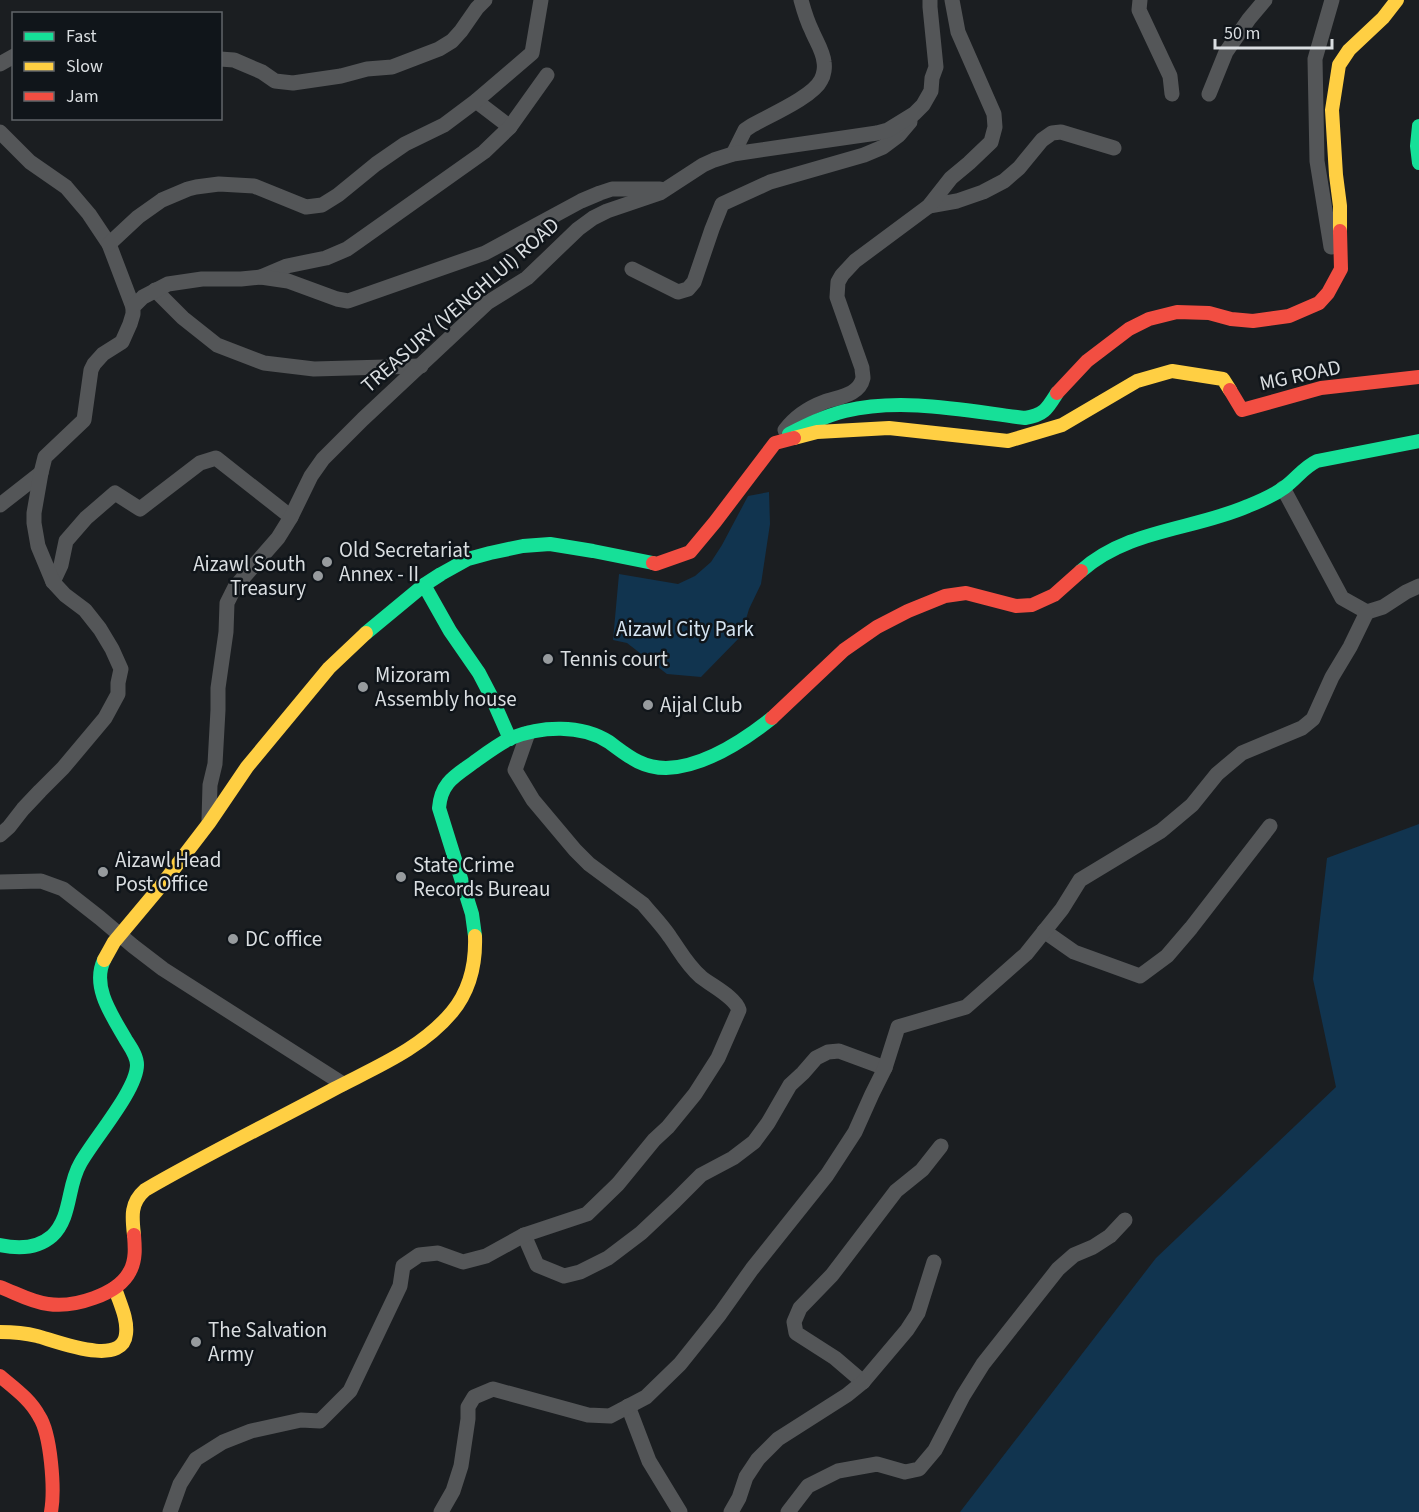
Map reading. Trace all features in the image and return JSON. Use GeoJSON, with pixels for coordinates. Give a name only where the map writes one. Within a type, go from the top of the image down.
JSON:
{"type":"FeatureCollection","features":[{"type":"Feature","properties":{"kind":"main road"},"geometry":{"type":"LineString","coordinates":[[0,1245],[24,1249],[36,1246],[54,1233],[65,1214],[79,1165],[133,1083],[137,1063],[134,1054],[109,1009],[100,984],[101,966],[106,955],[209,823],[247,767],[329,668],[354,643],[424,585],[468,559],[490,553],[523,546],[550,544],[656,564],[690,552],[775,443],[822,416],[854,408],[886,405],[920,406],[1018,417],[1038,416],[1048,408],[1057,393],[1087,361],[1129,329],[1149,319],[1177,312],[1209,313],[1231,319],[1253,321],[1289,316],[1319,303],[1335,282],[1341,269],[1340,206],[1332,110],[1339,65],[1349,50],[1383,18],[1397,0]]}},
{"type":"Feature","properties":{"kind":"main road"},"geometry":{"type":"LineString","coordinates":[[1419,126],[1417,146],[1419,163]]}},
{"type":"Feature","properties":{"kind":"main road","name":"MG ROAD"},"geometry":{"type":"LineString","coordinates":[[775,443],[817,432],[889,428],[1008,441],[1062,425],[1137,381],[1172,371],[1223,379],[1242,410],[1321,388],[1419,376]]}},
{"type":"Feature","properties":{"kind":"main road"},"geometry":{"type":"LineString","coordinates":[[0,1287],[53,1306],[76,1303],[115,1288],[132,1269],[135,1251],[133,1210],[138,1195],[230,1143],[396,1057],[424,1038],[453,1011],[465,993],[475,958],[476,945],[472,914],[441,815],[439,797],[444,786],[453,777],[510,739],[528,733],[556,729],[583,731],[604,739],[634,761],[650,767],[687,766],[735,744],[758,729],[845,648],[878,626],[915,608],[944,597],[964,593],[1015,605],[1031,605],[1050,598],[1067,586],[1097,558],[1117,547],[1142,536],[1240,509],[1283,488],[1313,462],[1419,441]]}},
{"type":"Feature","properties":{"kind":"main road"},"geometry":{"type":"LineString","coordinates":[[424,585],[450,631],[492,696],[510,739]]}},
{"type":"Feature","properties":{"kind":"main road"},"geometry":{"type":"LineString","coordinates":[[0,1332],[16,1332],[101,1351],[117,1348],[126,1336],[126,1325],[115,1288]]}},
{"type":"Feature","properties":{"kind":"main road"},"geometry":{"type":"LineString","coordinates":[[0,1376],[31,1404],[46,1429],[53,1477],[54,1494],[51,1512]]}},
{"type":"Feature","properties":{"kind":"street"},"geometry":{"type":"LineString","coordinates":[[222,59],[234,60],[262,72],[275,81],[293,83],[341,76],[367,69],[392,68],[439,49],[452,41],[485,0]]}},
{"type":"Feature","properties":{"kind":"street"},"geometry":{"type":"LineString","coordinates":[[110,244],[138,217],[162,200],[196,187],[219,184],[254,186],[306,207],[322,205],[405,144],[444,125],[532,53],[541,0]]}},
{"type":"Feature","properties":{"kind":"street"},"geometry":{"type":"LineString","coordinates":[[733,154],[745,130],[805,96],[821,81],[824,61],[801,0]]}},
{"type":"Feature","properties":{"kind":"street"},"geometry":{"type":"LineString","coordinates":[[632,269],[678,292],[688,289],[694,282],[722,204],[770,182],[864,155],[883,147],[899,135],[923,105],[931,90],[936,67],[930,0]]}},
{"type":"Feature","properties":{"kind":"street"},"geometry":{"type":"LineString","coordinates":[[775,443],[792,421],[826,401],[853,392],[863,378],[862,368],[837,297],[838,282],[847,268],[929,206],[951,178],[991,142],[996,121],[992,107],[958,33],[952,0]]}},
{"type":"Feature","properties":{"kind":"street"},"geometry":{"type":"LineString","coordinates":[[1140,0],[1140,10],[1170,76],[1172,94]]}},
{"type":"Feature","properties":{"kind":"street"},"geometry":{"type":"LineString","coordinates":[[1209,94],[1226,52],[1265,0]]}},
{"type":"Feature","properties":{"kind":"street"},"geometry":{"type":"LineString","coordinates":[[1332,0],[1315,59],[1317,161],[1330,231],[1335,282]]}},
{"type":"Feature","properties":{"kind":"street"},"geometry":{"type":"LineString","coordinates":[[261,277],[287,266],[326,258],[347,249],[484,152],[510,127],[548,75]]}},
{"type":"Feature","properties":{"kind":"street"},"geometry":{"type":"LineString","coordinates":[[476,101],[510,127]]}},
{"type":"Feature","properties":{"kind":"street","name":"TREASURY (VENGHLUI) ROAD"},"geometry":{"type":"LineString","coordinates":[[209,823],[210,785],[215,764],[218,688],[226,632],[227,603],[235,587],[278,538],[311,476],[323,459],[487,303],[527,278],[578,229],[593,218],[666,189],[714,160],[733,154],[877,133],[888,130],[914,114]]}},
{"type":"Feature","properties":{"kind":"street"},"geometry":{"type":"LineString","coordinates":[[0,132],[30,162],[66,187],[89,214],[110,244],[133,307],[130,324],[122,342],[97,359],[91,370],[84,420],[45,457],[34,513],[38,546],[53,582],[65,595],[86,610],[112,649],[121,669],[118,694],[105,718],[63,768],[0,835]]}},
{"type":"Feature","properties":{"kind":"street"},"geometry":{"type":"LineString","coordinates":[[929,206],[957,201],[983,192],[1004,181],[1019,168],[1042,140],[1052,133],[1061,132],[1114,148]]}},
{"type":"Feature","properties":{"kind":"street"},"geometry":{"type":"LineString","coordinates":[[133,307],[143,297],[168,284],[202,279],[261,277],[288,281],[348,301],[485,253],[580,201],[600,193],[612,189],[666,189]]}},
{"type":"Feature","properties":{"kind":"street"},"geometry":{"type":"LineString","coordinates":[[155,290],[183,318],[217,345],[264,363],[314,369],[421,366]]}},
{"type":"Feature","properties":{"kind":"street"},"geometry":{"type":"LineString","coordinates":[[53,582],[61,565],[66,540],[86,518],[115,493],[140,509],[200,463],[216,458],[291,517]]}},
{"type":"Feature","properties":{"kind":"street"},"geometry":{"type":"LineString","coordinates":[[0,505],[41,473]]}},
{"type":"Feature","properties":{"kind":"street"},"geometry":{"type":"LineString","coordinates":[[1283,488],[1342,598],[1367,612],[1383,607],[1406,591],[1419,586]]}},
{"type":"Feature","properties":{"kind":"street"},"geometry":{"type":"LineString","coordinates":[[441,1512],[453,1491],[462,1466],[468,1407],[474,1397],[493,1389],[588,1415],[610,1416],[646,1397],[680,1364],[827,1175],[855,1132],[885,1068],[897,1027],[966,1006],[1026,954],[1062,909],[1080,880],[1161,831],[1192,805],[1217,774],[1242,753],[1302,728],[1313,718],[1367,612]]}},
{"type":"Feature","properties":{"kind":"street"},"geometry":{"type":"LineString","coordinates":[[170,1512],[180,1484],[196,1459],[223,1442],[251,1431],[301,1420],[320,1421],[350,1391],[400,1286],[403,1266],[418,1255],[438,1253],[463,1262],[486,1256],[524,1235],[587,1214],[618,1184],[654,1140],[668,1127],[701,1086],[718,1058],[739,1010],[733,999],[714,988],[689,966],[663,927],[643,904],[589,864],[543,814],[515,770],[528,733]]}},
{"type":"Feature","properties":{"kind":"street"},"geometry":{"type":"LineString","coordinates":[[1044,931],[1074,952],[1140,976],[1167,956],[1270,826]]}},
{"type":"Feature","properties":{"kind":"street"},"geometry":{"type":"LineString","coordinates":[[0,882],[40,881],[63,890],[163,969],[343,1084]]}},
{"type":"Feature","properties":{"kind":"street"},"geometry":{"type":"LineString","coordinates":[[524,1235],[537,1264],[564,1276],[580,1272],[608,1258],[641,1233],[701,1175],[733,1158],[754,1142],[768,1124],[790,1085],[816,1058],[828,1052],[839,1051],[885,1068]]}},
{"type":"Feature","properties":{"kind":"street"},"geometry":{"type":"LineString","coordinates":[[863,1382],[836,1358],[796,1333],[794,1322],[800,1308],[832,1275],[896,1191],[922,1170],[940,1146]]}},
{"type":"Feature","properties":{"kind":"street"},"geometry":{"type":"LineString","coordinates":[[788,1512],[808,1486],[838,1471],[877,1464],[905,1472],[919,1469],[935,1450],[963,1396],[983,1364],[1058,1269],[1074,1255],[1110,1236],[1125,1220]]}},
{"type":"Feature","properties":{"kind":"street"},"geometry":{"type":"LineString","coordinates":[[731,1512],[739,1498],[746,1477],[758,1459],[778,1439],[847,1395],[863,1382],[907,1330],[918,1313],[934,1262]]}},
{"type":"Feature","properties":{"kind":"street"},"geometry":{"type":"LineString","coordinates":[[628,1406],[649,1461],[680,1512]]}},
{"type":"Feature","properties":{"kind":"green space","name":"Aizawl City Park"},"geometry":{"type":"Polygon","coordinates":[[[769,492],[770,524],[761,584],[749,609],[741,636],[701,677],[667,674],[627,643],[613,640],[619,574],[678,584],[695,576],[711,562],[748,496],[769,492]]]}},
{"type":"Feature","properties":{"kind":"green space"},"geometry":{"type":"Polygon","coordinates":[[[1419,824],[1419,1512],[960,1512],[1156,1258],[1336,1087],[1313,979],[1327,858],[1419,824]]]}},
{"type":"Feature","properties":{"kind":"traffic: fast"},"geometry":{"type":"LineString","coordinates":[[1419,126],[1417,146],[1419,163]]}},
{"type":"Feature","properties":{"kind":"traffic: fast"},"geometry":{"type":"LineString","coordinates":[[789,434],[838,413],[889,405],[958,409],[1025,418],[1037,415],[1044,410],[1057,393]]}},
{"type":"Feature","properties":{"kind":"traffic: fast"},"geometry":{"type":"LineString","coordinates":[[1081,571],[1099,557],[1119,546],[1227,514],[1263,500],[1285,487],[1317,461],[1419,441]]}},
{"type":"Feature","properties":{"kind":"traffic: fast"},"geometry":{"type":"LineString","coordinates":[[366,633],[424,585],[441,574],[468,559],[490,553],[523,546],[550,544],[653,563]]}},
{"type":"Feature","properties":{"kind":"traffic: fast"},"geometry":{"type":"LineString","coordinates":[[424,585],[450,631],[479,673],[510,739]]}},
{"type":"Feature","properties":{"kind":"traffic: fast"},"geometry":{"type":"LineString","coordinates":[[475,936],[472,914],[439,808],[443,791],[463,770],[511,738],[548,729],[586,732],[598,736],[635,760],[649,766],[680,767],[709,758],[749,735],[772,718]]}},
{"type":"Feature","properties":{"kind":"traffic: fast"},"geometry":{"type":"LineString","coordinates":[[0,1245],[34,1246],[52,1236],[63,1220],[80,1164],[122,1101],[135,1075],[137,1065],[135,1055],[110,1012],[102,991],[100,981],[104,960]]}},
{"type":"Feature","properties":{"kind":"traffic: slow"},"geometry":{"type":"LineString","coordinates":[[1340,231],[1332,110],[1339,65],[1349,50],[1383,18],[1397,0]]}},
{"type":"Feature","properties":{"kind":"traffic: slow"},"geometry":{"type":"LineString","coordinates":[[794,438],[817,432],[889,428],[1008,441],[1062,425],[1137,381],[1172,371],[1223,379],[1230,390]]}},
{"type":"Feature","properties":{"kind":"traffic: slow"},"geometry":{"type":"LineString","coordinates":[[104,960],[114,942],[209,823],[247,767],[329,668],[366,633]]}},
{"type":"Feature","properties":{"kind":"traffic: slow"},"geometry":{"type":"LineString","coordinates":[[134,1235],[134,1205],[145,1190],[397,1056],[440,1025],[458,1004],[471,976],[475,936]]}},
{"type":"Feature","properties":{"kind":"traffic: slow"},"geometry":{"type":"LineString","coordinates":[[0,1332],[32,1335],[88,1350],[113,1349],[122,1344],[126,1334],[124,1316],[115,1288]]}},
{"type":"Feature","properties":{"kind":"traffic: jam"},"geometry":{"type":"LineString","coordinates":[[1057,393],[1087,361],[1129,329],[1149,319],[1177,312],[1209,313],[1231,319],[1253,321],[1289,316],[1319,303],[1328,293],[1341,269],[1340,231]]}},
{"type":"Feature","properties":{"kind":"traffic: jam"},"geometry":{"type":"LineString","coordinates":[[1230,390],[1242,410],[1321,388],[1419,377]]}},
{"type":"Feature","properties":{"kind":"traffic: jam"},"geometry":{"type":"LineString","coordinates":[[653,563],[656,564],[690,552],[775,443],[794,438]]}},
{"type":"Feature","properties":{"kind":"traffic: jam"},"geometry":{"type":"LineString","coordinates":[[772,718],[844,650],[877,627],[908,611],[945,596],[966,593],[1016,606],[1032,605],[1054,595],[1081,571]]}},
{"type":"Feature","properties":{"kind":"traffic: jam"},"geometry":{"type":"LineString","coordinates":[[0,1287],[48,1304],[70,1304],[94,1298],[116,1287],[130,1271],[134,1258],[134,1235]]}},
{"type":"Feature","properties":{"kind":"traffic: jam"},"geometry":{"type":"LineString","coordinates":[[0,1376],[31,1404],[43,1424],[51,1462],[51,1512]]}},
{"type":"Feature","properties":{"kind":"place","name":"Old Secretariat Annex - II"},"geometry":{"type":"Point","coordinates":[327,562]}},
{"type":"Feature","properties":{"kind":"place","name":"Aizawl South Treasury"},"geometry":{"type":"Point","coordinates":[318,576]}},
{"type":"Feature","properties":{"kind":"place","name":"Tennis court"},"geometry":{"type":"Point","coordinates":[548,659]}},
{"type":"Feature","properties":{"kind":"place","name":"Mizoram Assembly house"},"geometry":{"type":"Point","coordinates":[363,687]}},
{"type":"Feature","properties":{"kind":"place","name":"Aijal Club"},"geometry":{"type":"Point","coordinates":[648,705]}},
{"type":"Feature","properties":{"kind":"place","name":"Aizawl Head Post Office"},"geometry":{"type":"Point","coordinates":[103,872]}},
{"type":"Feature","properties":{"kind":"place","name":"State Crime Records Bureau"},"geometry":{"type":"Point","coordinates":[401,877]}},
{"type":"Feature","properties":{"kind":"place","name":"DC office"},"geometry":{"type":"Point","coordinates":[233,939]}},
{"type":"Feature","properties":{"kind":"place","name":"The Salvation Army"},"geometry":{"type":"Point","coordinates":[196,1342]}}]}
